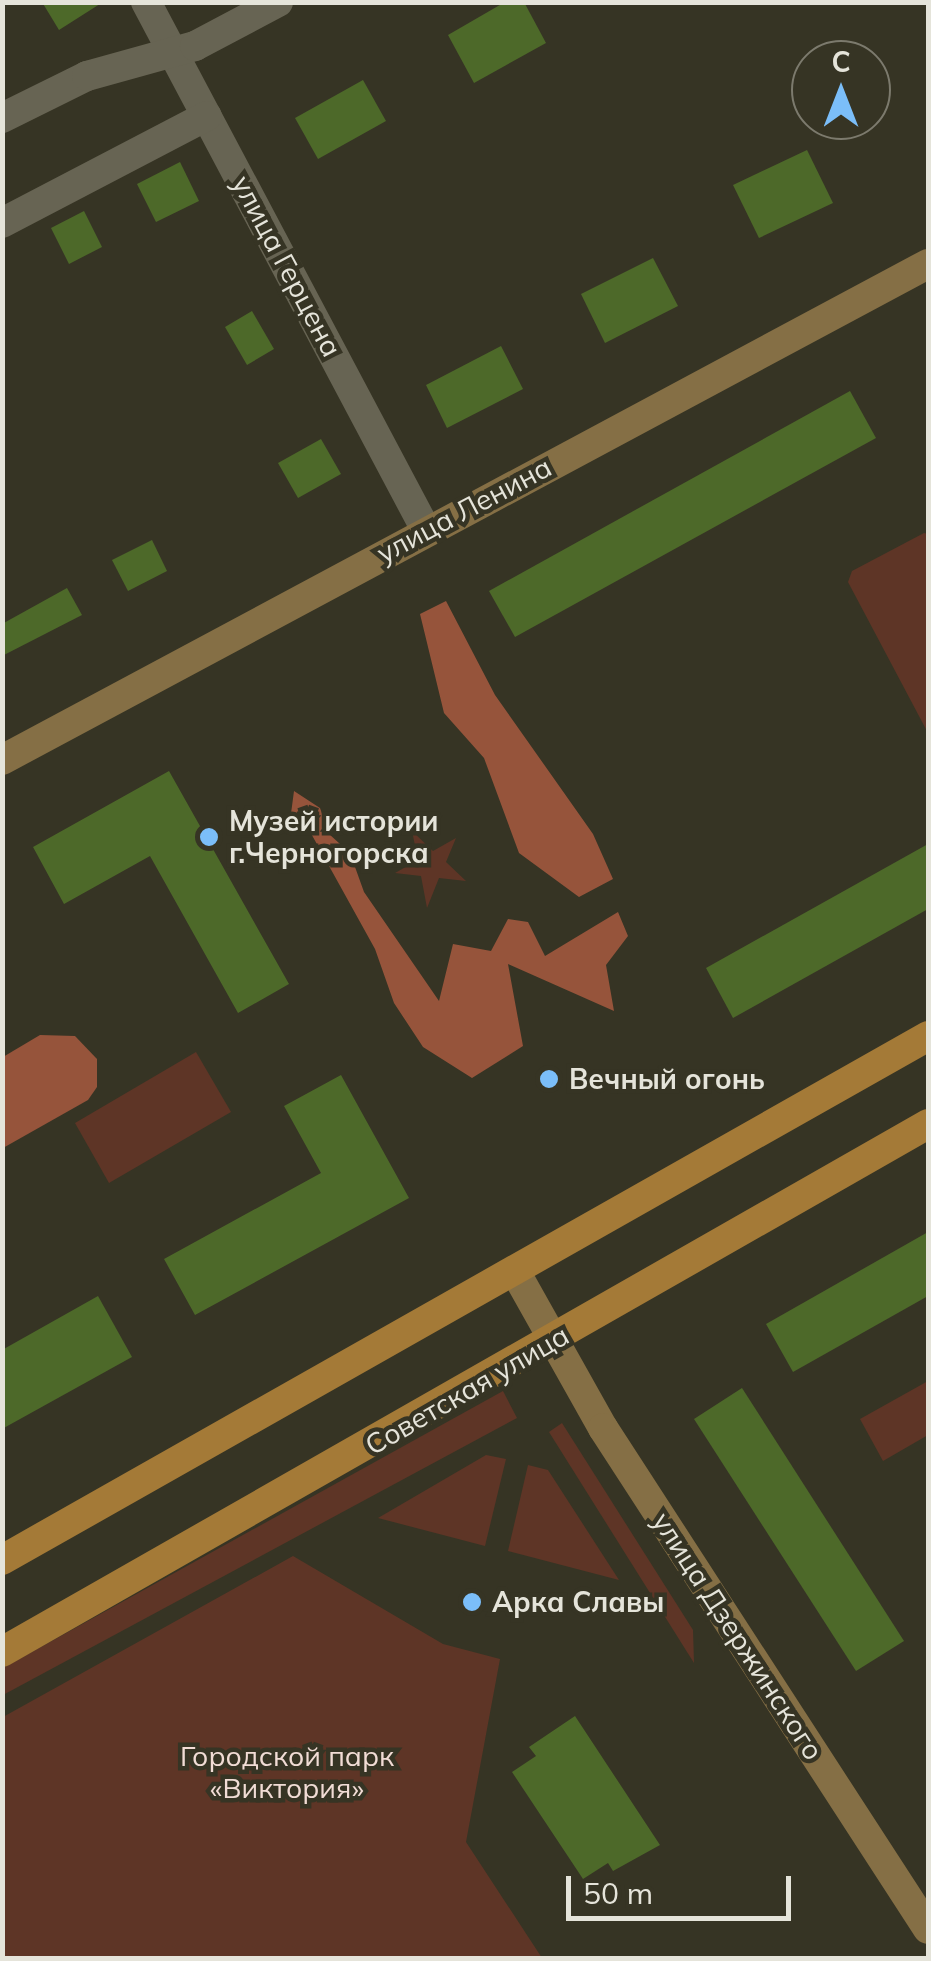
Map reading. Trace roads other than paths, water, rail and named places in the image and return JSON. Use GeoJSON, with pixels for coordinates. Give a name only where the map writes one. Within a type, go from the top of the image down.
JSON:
{"type":"FeatureCollection","features":[{"type":"Feature","properties":{"kind":"main road"},"geometry":{"type":"LineString","coordinates":[[2,1560],[516,1273],[928,1036]]}},
{"type":"Feature","properties":{"kind":"main road","name":"Советская улица"},"geometry":{"type":"LineString","coordinates":[[2,1652],[928,1124]]}},
{"type":"Feature","properties":{"kind":"street","name":"улица Герцена"},"geometry":{"type":"LineString","coordinates":[[146,2],[426,530]]}},
{"type":"Feature","properties":{"kind":"street"},"geometry":{"type":"LineString","coordinates":[[2,118],[87,76],[173,54],[278,2]]}},
{"type":"Feature","properties":{"kind":"street"},"geometry":{"type":"LineString","coordinates":[[2,223],[207,116]]}},
{"type":"Feature","properties":{"kind":"street","name":"улица Ленина"},"geometry":{"type":"LineString","coordinates":[[2,760],[928,264]]}},
{"type":"Feature","properties":{"kind":"street","name":"улица Дзержинского"},"geometry":{"type":"LineString","coordinates":[[516,1273],[603,1428],[928,1929]]}},
{"type":"Feature","properties":{"kind":"place","name":"Музей истории г.Черногорска"},"geometry":{"type":"Point","coordinates":[209,837]}},
{"type":"Feature","properties":{"kind":"place","name":"Вечный огонь"},"geometry":{"type":"Point","coordinates":[549,1079]}},
{"type":"Feature","properties":{"kind":"place","name":"Арка Славы"},"geometry":{"type":"Point","coordinates":[472,1602]}},
{"type":"Feature","properties":{"kind":"park label","name":"Городской парк «Виктория»"},"geometry":{"type":"Point","coordinates":[287,1772]}}]}
